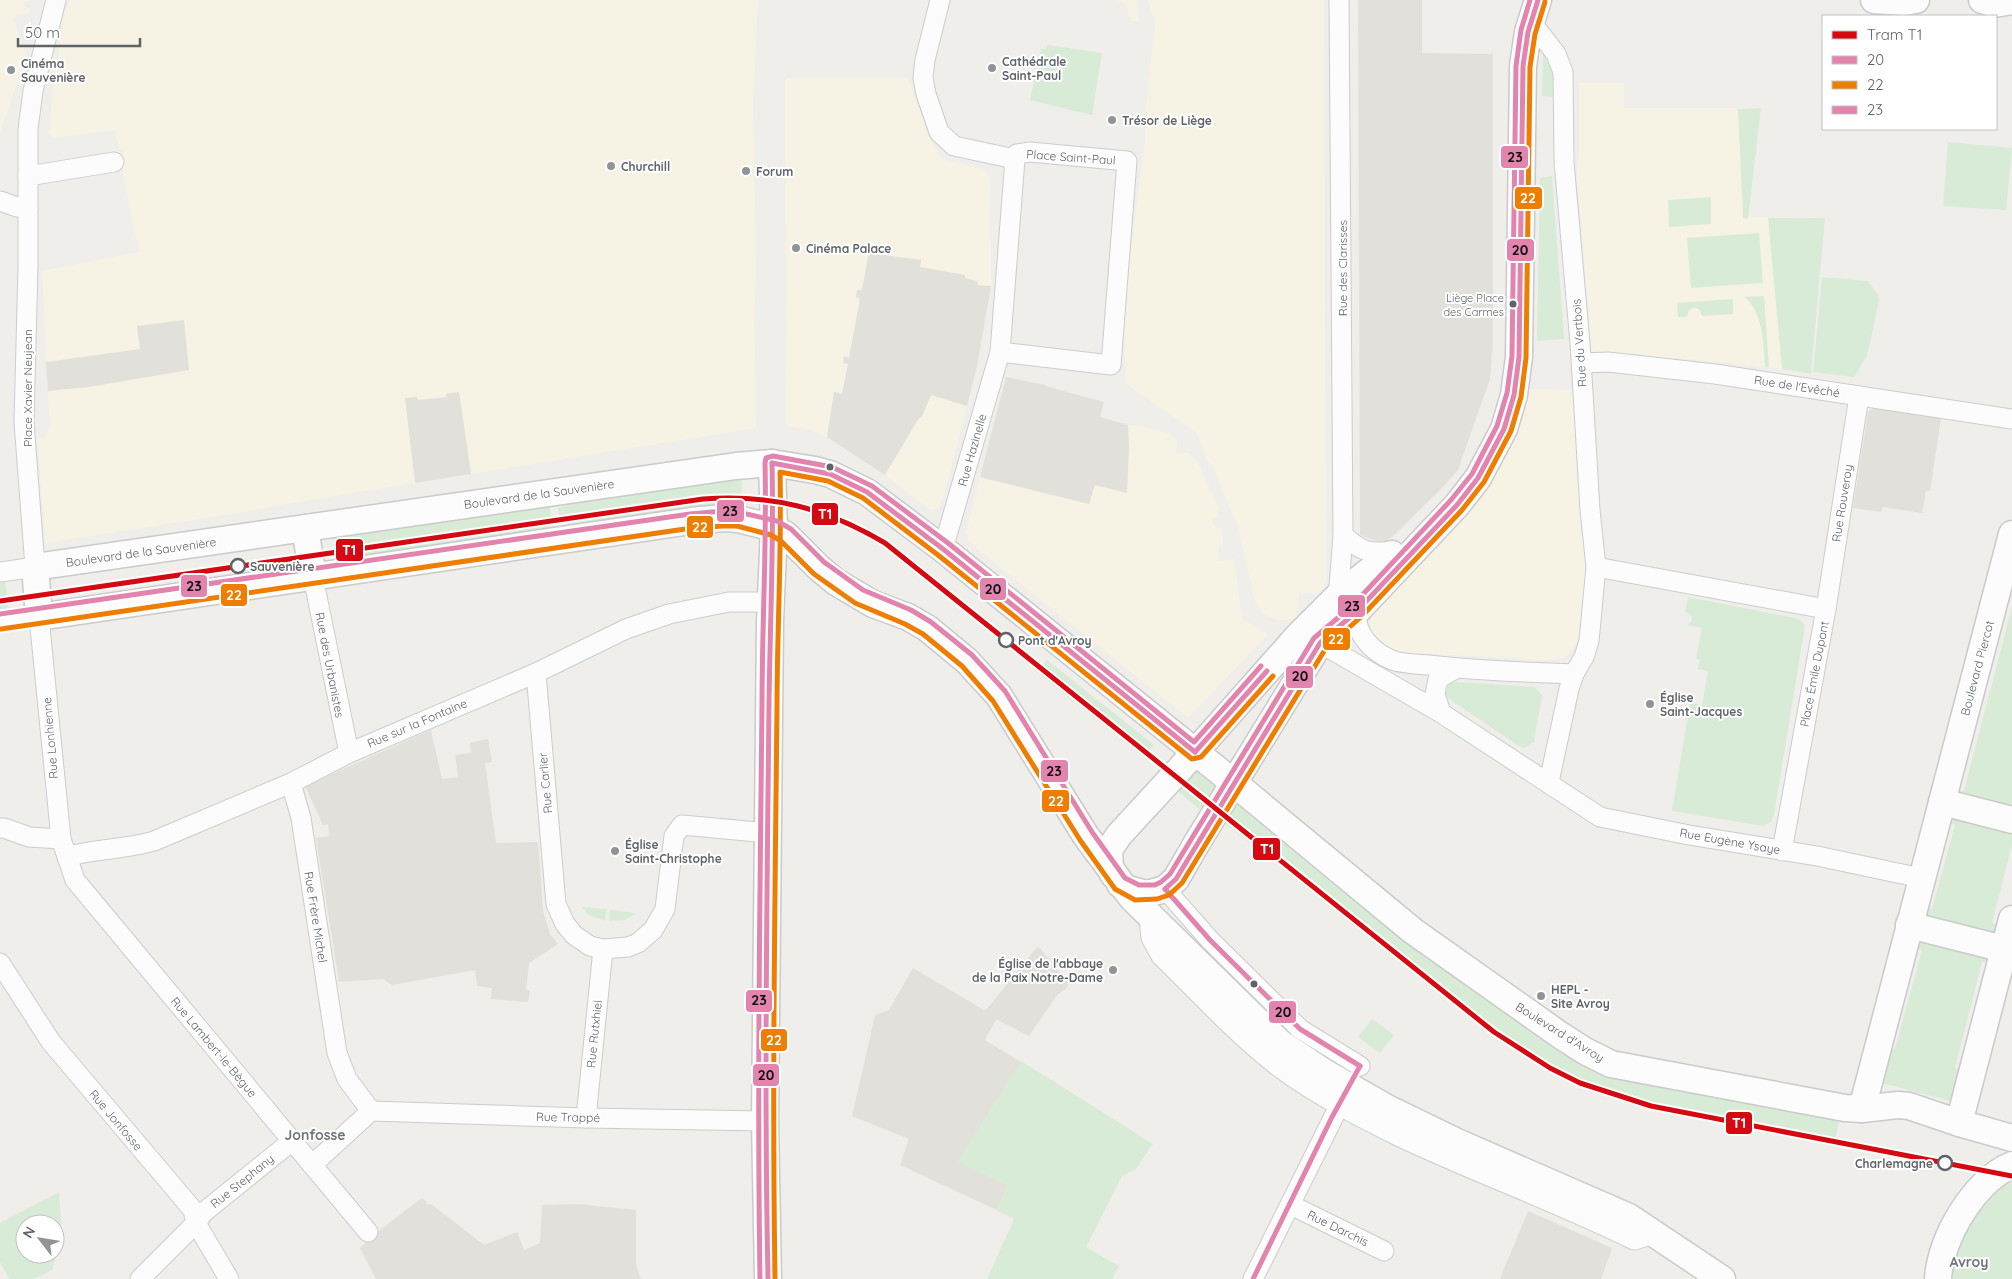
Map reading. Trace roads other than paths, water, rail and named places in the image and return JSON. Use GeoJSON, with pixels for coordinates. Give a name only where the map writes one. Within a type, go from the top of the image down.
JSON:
{"type":"FeatureCollection","features":[{"type":"Feature","properties":{"kind":"street","name":"Place Xavier Neujean"},"geometry":{"type":"LineString","coordinates":[[35,567],[24,422],[28,129],[33,91],[56,0]]}},
{"type":"Feature","properties":{"kind":"street"},"geometry":{"type":"LineString","coordinates":[[940,0],[925,60],[923,78],[939,132],[954,146],[1015,159]]}},
{"type":"Feature","properties":{"kind":"street","name":"Rue des Clarisses"},"geometry":{"type":"LineString","coordinates":[[1339,0],[1344,535],[1348,603],[1356,618],[1362,636],[1382,655],[1394,661],[1457,668],[1574,674]]}},
{"type":"Feature","properties":{"kind":"street"},"geometry":{"type":"LineString","coordinates":[[1874,0],[1882,2],[1916,0]]}},
{"type":"Feature","properties":{"kind":"street"},"geometry":{"type":"LineString","coordinates":[[1530,6],[1515,25],[1511,340],[1503,391],[1490,433],[1471,468],[1444,501],[1366,576],[1348,603],[1320,643],[1176,879],[1165,888],[1146,894],[1137,893],[1118,881],[1110,868],[1109,859],[1113,842],[1298,636],[1348,603],[1465,495],[1478,478],[1495,447],[1509,413],[1516,384],[1519,357],[1523,66],[1530,6]]}},
{"type":"Feature","properties":{"kind":"street","name":"Rue du Vertbois"},"geometry":{"type":"LineString","coordinates":[[1530,6],[1536,28],[1556,54],[1563,72],[1564,162],[1582,363],[1590,510],[1596,567],[1589,642],[1584,657],[1574,674],[1548,782]]}},
{"type":"Feature","properties":{"kind":"street","name":"Place Saint-Paul"},"geometry":{"type":"LineString","coordinates":[[1030,152],[1127,162],[1111,364],[1000,352],[1015,159],[1017,154],[1030,152]]}},
{"type":"Feature","properties":{"kind":"street"},"geometry":{"type":"LineString","coordinates":[[28,176],[114,162]]}},
{"type":"Feature","properties":{"kind":"street"},"geometry":{"type":"LineString","coordinates":[[0,201],[17,207],[28,208]]}},
{"type":"Feature","properties":{"kind":"street","name":"Rue Hazinelle"},"geometry":{"type":"LineString","coordinates":[[943,549],[1000,352]]}},
{"type":"Feature","properties":{"kind":"street","name":"Rue de l'Evêché"},"geometry":{"type":"LineString","coordinates":[[1582,363],[1608,362],[1715,374],[2012,419]]}},
{"type":"Feature","properties":{"kind":"street","name":"Rue Rouveroy"},"geometry":{"type":"LineString","coordinates":[[1826,610],[1859,396]]}},
{"type":"Feature","properties":{"kind":"street"},"geometry":{"type":"LineString","coordinates":[[768,1279],[765,1121],[771,602],[774,528],[772,463]]}},
{"type":"Feature","properties":{"kind":"street","name":"Boulevard de la Sauvenière"},"geometry":{"type":"LineString","coordinates":[[0,572],[736,466],[772,463]]}},
{"type":"Feature","properties":{"kind":"street","name":"Boulevard d'Avroy"},"geometry":{"type":"LineString","coordinates":[[772,463],[830,474],[867,492],[943,549],[1234,783],[1413,931],[1585,1051],[1611,1064],[1829,1105],[1862,1109],[1898,1105],[1909,1106],[2012,1138]]}},
{"type":"Feature","properties":{"kind":"street"},"geometry":{"type":"LineString","coordinates":[[0,622],[691,521],[723,518],[738,519],[774,528],[786,535],[836,582],[873,604],[908,617],[925,626],[967,661],[999,696],[1086,836],[1118,881],[1149,916],[1279,1042],[1349,1086],[1457,1142],[1615,1210],[1655,1234],[1722,1279]]}},
{"type":"Feature","properties":{"kind":"street"},"geometry":{"type":"LineString","coordinates":[[306,528],[313,577]]}},
{"type":"Feature","properties":{"kind":"street","name":"Boulevard Piercot"},"geometry":{"type":"LineString","coordinates":[[1862,1109],[2012,534]]}},
{"type":"Feature","properties":{"kind":"street"},"geometry":{"type":"LineString","coordinates":[[1344,535],[1360,549],[1376,552],[1394,551]]}},
{"type":"Feature","properties":{"kind":"street"},"geometry":{"type":"LineString","coordinates":[[35,567],[40,617]]}},
{"type":"Feature","properties":{"kind":"street","name":"Place Émile Dupont"},"geometry":{"type":"LineString","coordinates":[[1596,567],[1826,610],[1782,851]]}},
{"type":"Feature","properties":{"kind":"street","name":"Rue des Urbanistes"},"geometry":{"type":"LineString","coordinates":[[313,577],[349,752]]}},
{"type":"Feature","properties":{"kind":"street","name":"Rue sur la Fontaine"},"geometry":{"type":"LineString","coordinates":[[67,857],[81,853],[141,845],[154,841],[291,783],[349,752],[536,673],[626,629],[652,619],[729,602],[771,602]]}},
{"type":"Feature","properties":{"kind":"street","name":"Rue Lonhienne"},"geometry":{"type":"LineString","coordinates":[[40,617],[61,839],[67,857]]}},
{"type":"Feature","properties":{"kind":"street","name":"Rue Eugène Ysaye"},"geometry":{"type":"LineString","coordinates":[[1320,643],[1441,713],[1600,817],[1817,856],[1921,878]]}},
{"type":"Feature","properties":{"kind":"street"},"geometry":{"type":"LineString","coordinates":[[1441,713],[1434,694],[1438,679],[1457,668]]}},
{"type":"Feature","properties":{"kind":"street","name":"Rue Carlier"},"geometry":{"type":"LineString","coordinates":[[536,673],[556,904],[560,914],[574,935],[590,946],[602,949]]}},
{"type":"Feature","properties":{"kind":"street","name":"Rue Frère Michel"},"geometry":{"type":"LineString","coordinates":[[291,783],[301,818],[337,1052],[347,1079],[371,1111]]}},
{"type":"Feature","properties":{"kind":"street"},"geometry":{"type":"LineString","coordinates":[[1942,802],[2012,820]]}},
{"type":"Feature","properties":{"kind":"street"},"geometry":{"type":"LineString","coordinates":[[602,949],[628,947],[638,943],[647,937],[660,920],[665,909],[674,836],[682,825],[768,833]]}},
{"type":"Feature","properties":{"kind":"street"},"geometry":{"type":"LineString","coordinates":[[0,828],[29,837],[61,839]]}},
{"type":"Feature","properties":{"kind":"street","name":"Rue Lambert-le-Bègue"},"geometry":{"type":"LineString","coordinates":[[67,857],[75,880],[368,1232]]}},
{"type":"Feature","properties":{"kind":"street"},"geometry":{"type":"LineString","coordinates":[[1165,888],[1210,940],[1300,1029],[1349,1086]]}},
{"type":"Feature","properties":{"kind":"street"},"geometry":{"type":"LineString","coordinates":[[1959,1123],[2012,919]]}},
{"type":"Feature","properties":{"kind":"street"},"geometry":{"type":"LineString","coordinates":[[1909,925],[2004,949]]}},
{"type":"Feature","properties":{"kind":"street","name":"Rue Rutxhiel"},"geometry":{"type":"LineString","coordinates":[[586,1118],[602,949]]}},
{"type":"Feature","properties":{"kind":"street","name":"Rue Jonfosse"},"geometry":{"type":"LineString","coordinates":[[0,963],[51,1042],[193,1210],[196,1223],[229,1279]]}},
{"type":"Feature","properties":{"kind":"street"},"geometry":{"type":"LineString","coordinates":[[1253,1279],[1349,1086]]}},
{"type":"Feature","properties":{"kind":"street"},"geometry":{"type":"LineString","coordinates":[[312,1165],[371,1111]]}},
{"type":"Feature","properties":{"kind":"street","name":"Rue Trappé"},"geometry":{"type":"LineString","coordinates":[[371,1111],[539,1117],[765,1121]]}},
{"type":"Feature","properties":{"kind":"street","name":"Rue Stephany"},"geometry":{"type":"LineString","coordinates":[[140,1279],[196,1223],[204,1212],[292,1141]]}},
{"type":"Feature","properties":{"kind":"street"},"geometry":{"type":"LineString","coordinates":[[1938,1279],[1945,1248],[1964,1210],[1987,1182],[2012,1165]]}},
{"type":"Feature","properties":{"kind":"street","name":"Rue Darchis"},"geometry":{"type":"LineString","coordinates":[[1291,1205],[1384,1251]]}},
{"type":"Feature","properties":{"kind":"tram line","name":"T1"},"geometry":{"type":"LineString","coordinates":[[0,601],[703,499],[728,498],[775,501],[820,512],[885,543],[1494,1032],[1550,1068],[1580,1083],[1651,1106],[2012,1176]]}},
{"type":"Feature","properties":{"kind":"place","name":"Cathédrale Saint-Paul"},"geometry":{"type":"Point","coordinates":[992,68]}},
{"type":"Feature","properties":{"kind":"place","name":"Cinéma Sauvenière"},"geometry":{"type":"Point","coordinates":[11,70]}},
{"type":"Feature","properties":{"kind":"place","name":"Trésor de Liège"},"geometry":{"type":"Point","coordinates":[1112,120]}},
{"type":"Feature","properties":{"kind":"place","name":"Churchill"},"geometry":{"type":"Point","coordinates":[611,166]}},
{"type":"Feature","properties":{"kind":"place","name":"Forum"},"geometry":{"type":"Point","coordinates":[746,171]}},
{"type":"Feature","properties":{"kind":"place","name":"Cinéma Palace"},"geometry":{"type":"Point","coordinates":[796,248]}},
{"type":"Feature","properties":{"kind":"place","name":"Liège Place des Carmes"},"geometry":{"type":"Point","coordinates":[1513,304]}},
{"type":"Feature","properties":{"kind":"place","name":"Sauvenière"},"geometry":{"type":"Point","coordinates":[238,566]}},
{"type":"Feature","properties":{"kind":"place","name":"Pont d'Avroy"},"geometry":{"type":"Point","coordinates":[1006,640]}},
{"type":"Feature","properties":{"kind":"place","name":"Église Saint-Jacques"},"geometry":{"type":"Point","coordinates":[1650,704]}},
{"type":"Feature","properties":{"kind":"place","name":"Église Saint-Christophe"},"geometry":{"type":"Point","coordinates":[615,851]}},
{"type":"Feature","properties":{"kind":"place","name":"Église de l'abbaye de la Paix Notre-Dame"},"geometry":{"type":"Point","coordinates":[1113,970]}},
{"type":"Feature","properties":{"kind":"place","name":"HEPL - Site Avroy"},"geometry":{"type":"Point","coordinates":[1541,996]}},
{"type":"Feature","properties":{"kind":"place","name":"Charlemagne"},"geometry":{"type":"Point","coordinates":[1945,1163]}},
{"type":"Feature","properties":{"kind":"district","name":"Jonfosse"},"geometry":{"type":"Point","coordinates":[315,1135]}},
{"type":"Feature","properties":{"kind":"district","name":"Avroy"},"geometry":{"type":"Point","coordinates":[1969,1262]}}]}
